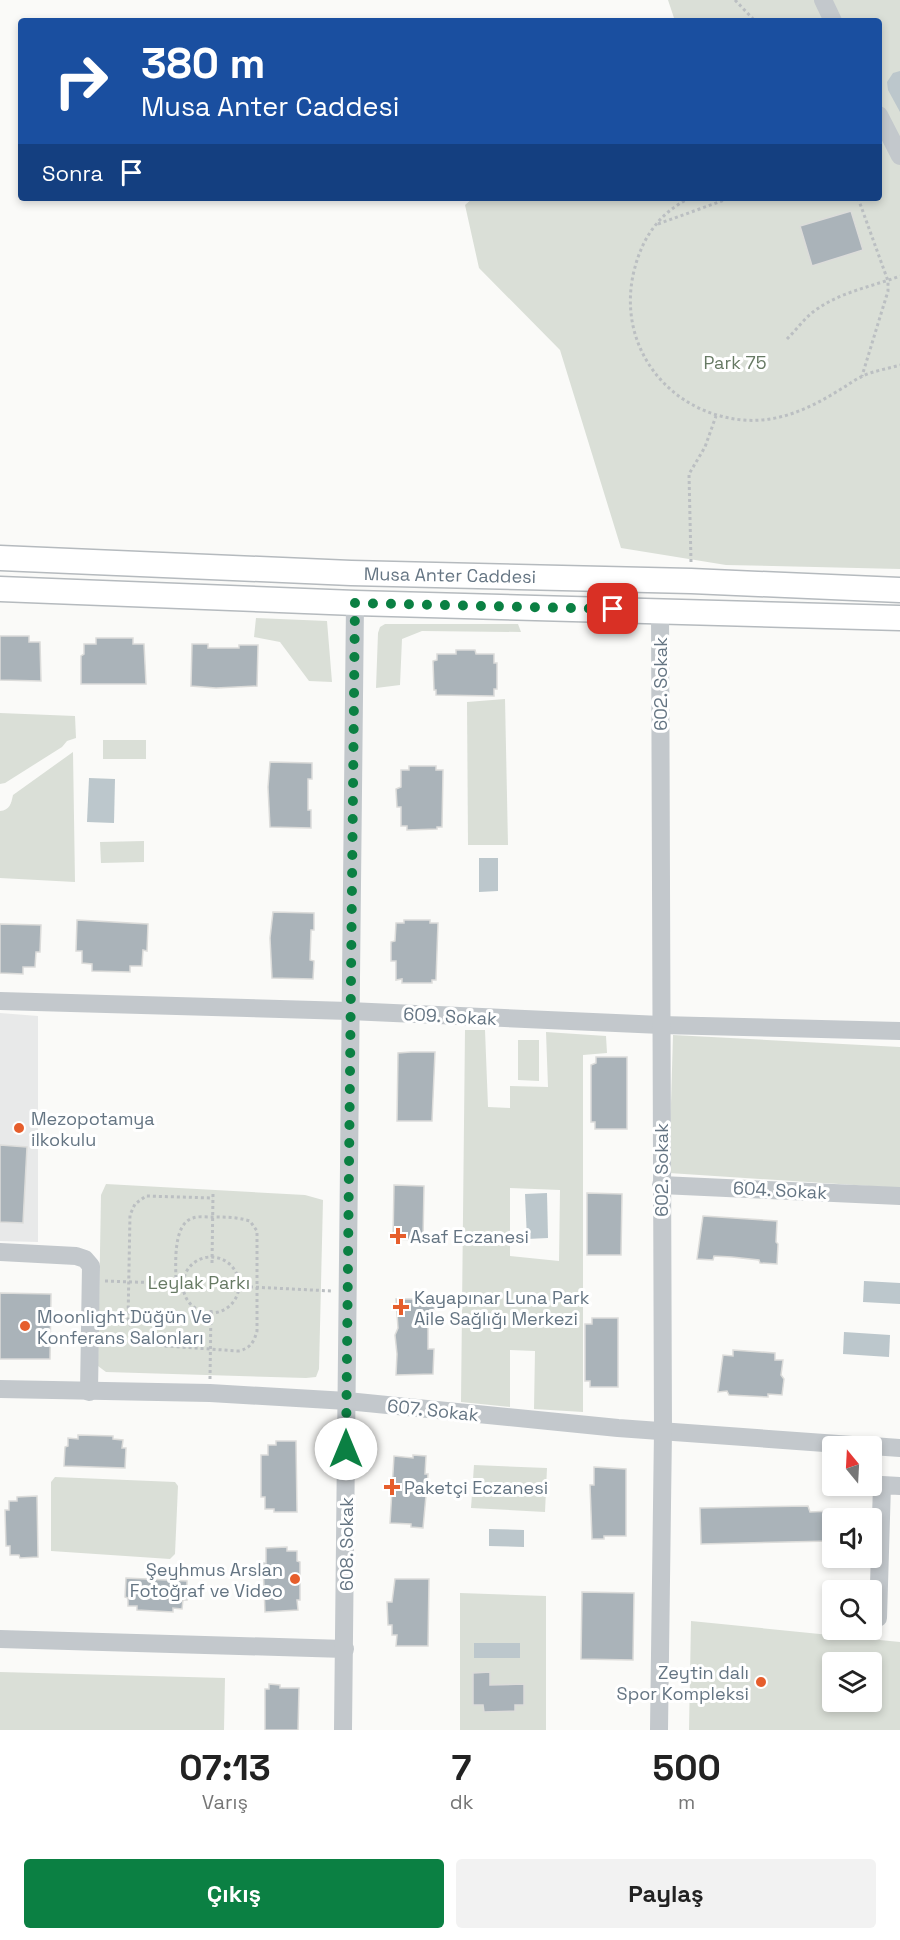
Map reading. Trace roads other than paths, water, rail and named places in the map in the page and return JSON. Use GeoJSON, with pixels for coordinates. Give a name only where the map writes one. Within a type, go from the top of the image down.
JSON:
{"type":"FeatureCollection","features":[{"type":"Feature","properties":{"kind":"main road","name":"Musa Anter Caddesi"},"geometry":{"type":"LineString","coordinates":[[0,558],[351,573],[691,581],[900,590]]}},
{"type":"Feature","properties":{"kind":"main road","name":"Musa Anter Caddesi"},"geometry":{"type":"LineString","coordinates":[[0,589],[355,603],[900,618]]}},
{"type":"Feature","properties":{"kind":"street"},"geometry":{"type":"LineString","coordinates":[[823,0],[832,18]]}},
{"type":"Feature","properties":{"kind":"street"},"geometry":{"type":"LineString","coordinates":[[882,121],[900,156]]}},
{"type":"Feature","properties":{"kind":"street","name":"608. Sokak"},"geometry":{"type":"LineString","coordinates":[[343,1730],[355,603]]}},
{"type":"Feature","properties":{"kind":"street","name":"602. Sokak"},"geometry":{"type":"LineString","coordinates":[[659,1730],[663,1431],[660,610]]}},
{"type":"Feature","properties":{"kind":"street","name":"609. Sokak"},"geometry":{"type":"LineString","coordinates":[[0,1001],[350,1011],[661,1025],[900,1031]]}},
{"type":"Feature","properties":{"kind":"street","name":"604. Sokak"},"geometry":{"type":"LineString","coordinates":[[661,1185],[900,1196]]}},
{"type":"Feature","properties":{"kind":"street"},"geometry":{"type":"LineString","coordinates":[[0,1251],[76,1256],[85,1259],[91,1266],[89,1392]]}},
{"type":"Feature","properties":{"kind":"street","name":"607. Sokak"},"geometry":{"type":"LineString","coordinates":[[0,1389],[210,1393],[347,1401],[663,1431],[822,1443]]}},
{"type":"Feature","properties":{"kind":"street"},"geometry":{"type":"LineString","coordinates":[[882,1447],[900,1448]]}},
{"type":"Feature","properties":{"kind":"street"},"geometry":{"type":"LineString","coordinates":[[879,1580],[882,1485],[900,1486]]}},
{"type":"Feature","properties":{"kind":"street"},"geometry":{"type":"LineString","coordinates":[[0,1639],[345,1649]]}},
{"type":"Feature","properties":{"kind":"place","name":"Mezopotamya ilkokulu"},"geometry":{"type":"Point","coordinates":[19,1128]}},
{"type":"Feature","properties":{"kind":"place","name":"Asaf Eczanesi"},"geometry":{"type":"Point","coordinates":[398,1236]}},
{"type":"Feature","properties":{"kind":"place","name":"Kayapınar Luna Park Aile Sağlığı Merkezi"},"geometry":{"type":"Point","coordinates":[401,1307]}},
{"type":"Feature","properties":{"kind":"place","name":"Moonlight Düğün Ve Konferans Salonları"},"geometry":{"type":"Point","coordinates":[25,1326]}},
{"type":"Feature","properties":{"kind":"place","name":"Paketçi Eczanesi"},"geometry":{"type":"Point","coordinates":[392,1487]}},
{"type":"Feature","properties":{"kind":"place","name":"Şeyhmus Arslan Fotoğraf ve Video"},"geometry":{"type":"Point","coordinates":[295,1579]}},
{"type":"Feature","properties":{"kind":"place","name":"Zeytin dalı Spor Kompleksi"},"geometry":{"type":"Point","coordinates":[761,1682]}},
{"type":"Feature","properties":{"kind":"park label","name":"Park 75"},"geometry":{"type":"Point","coordinates":[735,362]}},
{"type":"Feature","properties":{"kind":"park label","name":"Leylak Parkı"},"geometry":{"type":"Point","coordinates":[199,1282]}}]}
